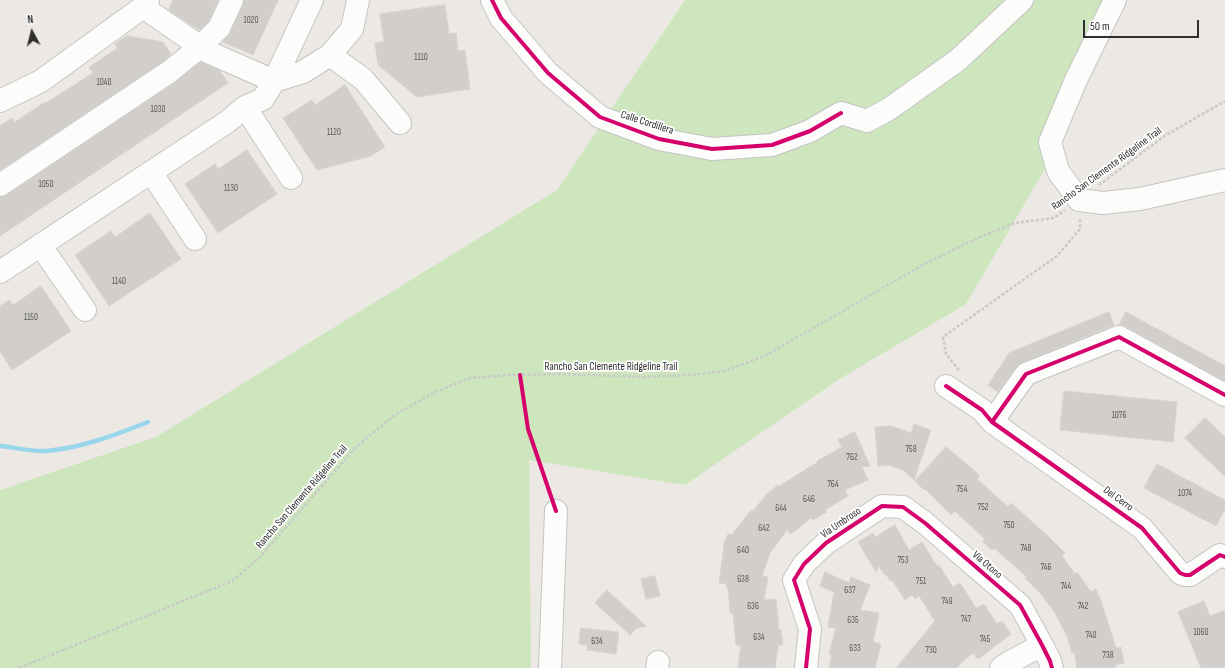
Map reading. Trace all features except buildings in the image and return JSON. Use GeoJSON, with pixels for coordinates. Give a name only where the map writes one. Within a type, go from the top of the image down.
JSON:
{"type":"FeatureCollection","features":[{"type":"Feature","properties":{"kind":"street"},"geometry":{"type":"LineString","coordinates":[[0,185],[169,72],[200,47],[219,28],[232,0]]}},
{"type":"Feature","properties":{"kind":"street"},"geometry":{"type":"LineString","coordinates":[[0,272],[227,122],[245,107],[263,99],[274,81],[312,0]]}},
{"type":"Feature","properties":{"kind":"street"},"geometry":{"type":"LineString","coordinates":[[0,101],[41,81],[146,4],[208,52],[274,81],[302,72],[330,55],[352,29],[358,0]]}},
{"type":"Feature","properties":{"kind":"street","name":"Calle Cordillera"},"geometry":{"type":"LineString","coordinates":[[492,0],[502,18],[548,73],[600,117],[659,139],[712,149],[772,145],[810,131],[841,112],[868,122],[958,60],[1022,0]]}},
{"type":"Feature","properties":{"kind":"street"},"geometry":{"type":"LineString","coordinates":[[1114,0],[1076,80],[1050,142],[1058,171],[1079,200],[1103,203],[1140,199],[1225,180]]}},
{"type":"Feature","properties":{"kind":"street"},"geometry":{"type":"LineString","coordinates":[[330,55],[364,79],[400,123]]}},
{"type":"Feature","properties":{"kind":"street"},"geometry":{"type":"LineString","coordinates":[[245,107],[292,178]]}},
{"type":"Feature","properties":{"kind":"street"},"geometry":{"type":"LineString","coordinates":[[151,172],[195,239]]}},
{"type":"Feature","properties":{"kind":"street"},"geometry":{"type":"LineString","coordinates":[[40,245],[85,310]]}},
{"type":"Feature","properties":{"kind":"street"},"geometry":{"type":"LineString","coordinates":[[992,422],[1026,374],[1119,337],[1225,396]]}},
{"type":"Feature","properties":{"kind":"street","name":"Del Cerro"},"geometry":{"type":"LineString","coordinates":[[952,378],[992,422],[1142,528],[1180,573],[1185,576],[1190,575],[1220,555],[1225,557]]}},
{"type":"Feature","properties":{"kind":"street","name":"Via Otono"},"geometry":{"type":"LineString","coordinates":[[882,506],[903,507],[943,538],[1020,605],[1042,645],[1052,668]]}},
{"type":"Feature","properties":{"kind":"street","name":"Via Umbroso"},"geometry":{"type":"LineString","coordinates":[[806,668],[810,629],[794,580],[804,564],[826,543],[882,506]]}},
{"type":"Feature","properties":{"kind":"street"},"geometry":{"type":"LineString","coordinates":[[550,668],[556,510]]}},
{"type":"Feature","properties":{"kind":"street"},"geometry":{"type":"LineString","coordinates":[[1001,668],[1042,645]]}},
{"type":"Feature","properties":{"kind":"path"},"geometry":{"type":"LineString","coordinates":[[952,378],[946,354],[944,337],[1057,256],[1080,229],[1079,200]]}},
{"type":"Feature","properties":{"kind":"path"},"geometry":{"type":"LineString","coordinates":[[520,375],[521,383]]}},
{"type":"Feature","properties":{"kind":"green space"},"geometry":{"type":"Polygon","coordinates":[[[685,0],[1112,0],[1067,131],[966,304],[838,380],[685,485],[529,460],[531,668],[0,668],[0,490],[156,437],[557,190],[685,0]]]}},
{"type":"Feature","properties":{"kind":"waterway"},"geometry":{"type":"LineString","coordinates":[[0,446],[41,451],[72,447],[123,432],[148,422]]}},
{"type":"Feature","properties":{"kind":"cycle path"},"geometry":{"type":"LineString","coordinates":[[492,0],[501,18],[548,73],[600,117],[659,139],[712,149],[772,145],[810,131],[841,113]]}},
{"type":"Feature","properties":{"kind":"cycle path"},"geometry":{"type":"LineString","coordinates":[[992,422],[1026,374],[1119,337],[1225,395]]}},
{"type":"Feature","properties":{"kind":"cycle path"},"geometry":{"type":"LineString","coordinates":[[520,375],[528,429],[556,511]]}},
{"type":"Feature","properties":{"kind":"cycle path"},"geometry":{"type":"LineString","coordinates":[[946,386],[982,410],[992,422],[1142,528],[1180,573],[1190,575],[1220,555],[1225,557]]}},
{"type":"Feature","properties":{"kind":"cycle path"},"geometry":{"type":"LineString","coordinates":[[806,668],[810,629],[794,580],[804,564],[826,543],[882,506],[903,507],[925,523],[1020,605],[1042,645],[1052,668]]}}]}
